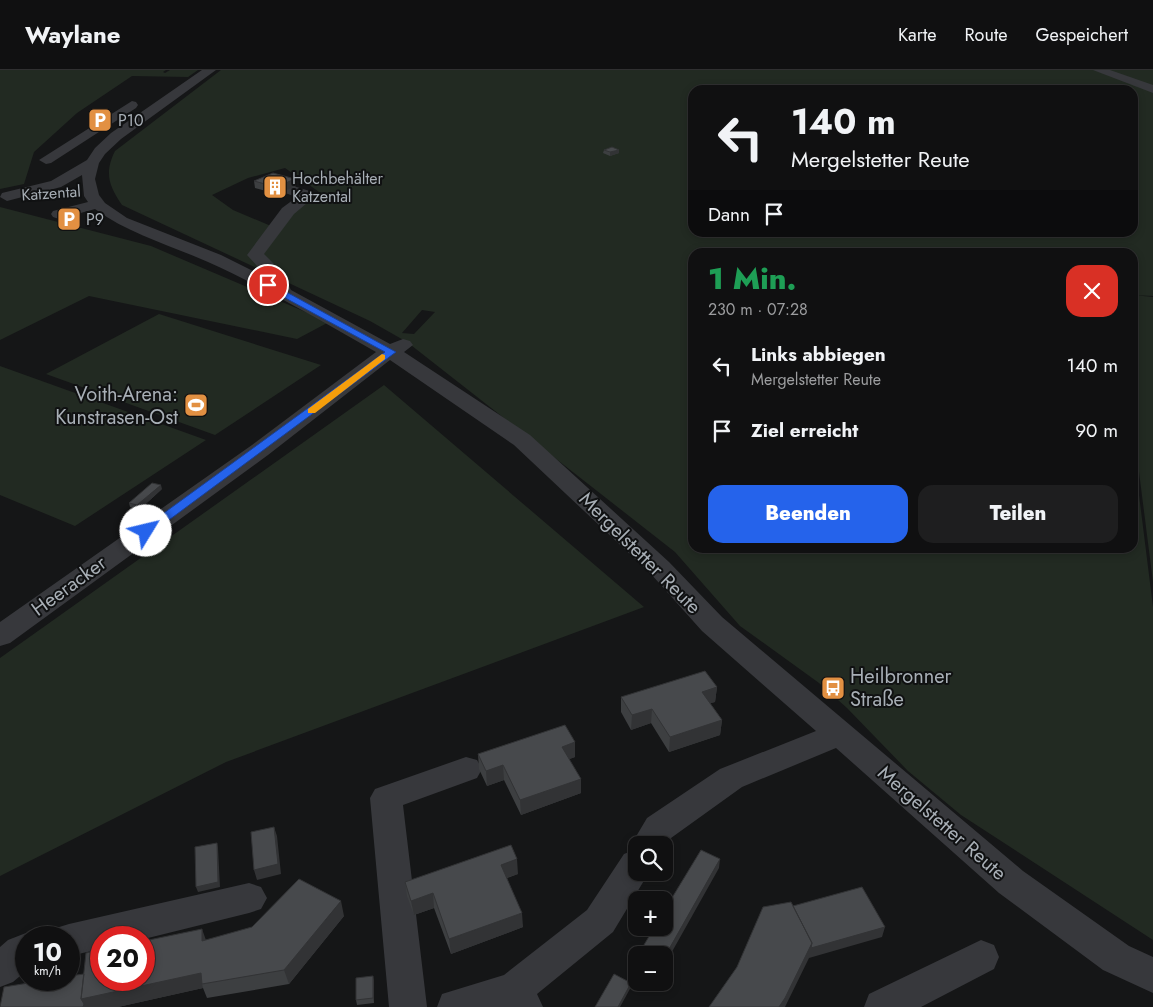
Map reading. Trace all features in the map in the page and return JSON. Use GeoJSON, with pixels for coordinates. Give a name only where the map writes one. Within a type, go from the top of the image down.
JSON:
{"type":"FeatureCollection","features":[{"type":"Feature","properties":{"kind":"street","name":"Katzental"},"geometry":{"type":"LineString","coordinates":[[4,196],[41,189],[65,180],[92,163],[108,142],[210,70]]}},
{"type":"Feature","properties":{"kind":"street"},"geometry":{"type":"LineString","coordinates":[[1099,70],[1153,89]]}},
{"type":"Feature","properties":{"kind":"street"},"geometry":{"type":"LineString","coordinates":[[174,79],[197,80]]}},
{"type":"Feature","properties":{"kind":"street"},"geometry":{"type":"LineString","coordinates":[[46,160],[142,98]]}},
{"type":"Feature","properties":{"kind":"street"},"geometry":{"type":"LineString","coordinates":[[114,116],[142,118]]}},
{"type":"Feature","properties":{"kind":"street","name":"Katzental"},"geometry":{"type":"LineString","coordinates":[[92,163],[92,193]]}},
{"type":"Feature","properties":{"kind":"street","name":"Katzental"},"geometry":{"type":"LineString","coordinates":[[41,189],[92,193]]}},
{"type":"Feature","properties":{"kind":"street"},"geometry":{"type":"LineString","coordinates":[[285,294],[276,276],[255,255],[288,211],[308,195],[290,190]]}},
{"type":"Feature","properties":{"kind":"street","name":"Katzental"},"geometry":{"type":"LineString","coordinates":[[4,196],[92,193]]}},
{"type":"Feature","properties":{"kind":"street"},"geometry":{"type":"LineString","coordinates":[[59,214],[92,193]]}},
{"type":"Feature","properties":{"kind":"street","name":"Mergelstetter Reute"},"geometry":{"type":"LineString","coordinates":[[92,193],[121,221],[215,259],[393,351],[522,440],[660,568],[712,624],[1011,882],[1116,958],[1153,976]]}},
{"type":"Feature","properties":{"kind":"street","name":"Heeracker"},"geometry":{"type":"LineString","coordinates":[[0,636],[260,450],[393,351]]}},
{"type":"Feature","properties":{"kind":"street"},"geometry":{"type":"LineString","coordinates":[[654,836],[659,828],[731,778],[840,734]]}},
{"type":"Feature","properties":{"kind":"street"},"geometry":{"type":"LineString","coordinates":[[408,1007],[386,798],[466,769]]}},
{"type":"Feature","properties":{"kind":"street"},"geometry":{"type":"LineString","coordinates":[[456,1007],[520,998],[600,921],[628,877]]}},
{"type":"Feature","properties":{"kind":"street"},"geometry":{"type":"LineString","coordinates":[[80,937],[250,898]]}},
{"type":"Feature","properties":{"kind":"street"},"geometry":{"type":"LineString","coordinates":[[0,970],[15,957]]}},
{"type":"Feature","properties":{"kind":"street"},"geometry":{"type":"LineString","coordinates":[[883,1007],[981,957]]}},
{"type":"Feature","properties":{"kind":"shaded area"},"geometry":{"type":"Polygon","coordinates":[[[0,70],[166,70],[163,72],[165,73],[170,70],[198,70],[188,77],[132,76],[77,113],[34,152],[24,184],[0,189],[0,70]]]}},
{"type":"Feature","properties":{"kind":"shaded area"},"geometry":{"type":"Polygon","coordinates":[[[221,70],[1097,70],[1153,89],[1153,296],[1138,295],[1138,248],[688,248],[688,553],[1138,553],[1138,487],[1153,607],[1153,940],[961,815],[908,771],[847,708],[819,683],[740,626],[675,552],[407,342],[370,321],[122,205],[111,185],[109,173],[115,151],[221,70]],[[285,168],[248,178],[212,195],[233,210],[271,226],[301,200],[322,194],[285,168]],[[422,310],[402,333],[414,334],[435,312],[422,310]]]}},
{"type":"Feature","properties":{"kind":"shaded area"},"geometry":{"type":"Polygon","coordinates":[[[1100,70],[1153,70],[1153,88],[1100,70]]]}},
{"type":"Feature","properties":{"kind":"shaded area"},"geometry":{"type":"Polygon","coordinates":[[[0,207],[151,246],[329,322],[297,339],[89,296],[0,340],[0,207]]]}},
{"type":"Feature","properties":{"kind":"shaded area"},"geometry":{"type":"Polygon","coordinates":[[[1138,296],[1153,297],[1153,582],[1138,464],[1138,296]]]}},
{"type":"Feature","properties":{"kind":"shaded area","name":"Voith-Arena: Kunstrasen-Ost"},"geometry":{"type":"Polygon","coordinates":[[[159,314],[321,365],[215,435],[46,374],[159,314]]]}},
{"type":"Feature","properties":{"kind":"shaded area"},"geometry":{"type":"Polygon","coordinates":[[[0,366],[206,440],[75,526],[0,495],[0,366]]]}},
{"type":"Feature","properties":{"kind":"shaded area"},"geometry":{"type":"Polygon","coordinates":[[[384,385],[644,607],[226,762],[0,876],[0,658],[384,385]]]}},
{"type":"Feature","properties":{"kind":"building"},"geometry":{"type":"Polygon","coordinates":[[[612,147],[619,150],[610,152],[604,150],[612,147]]]}},
{"type":"Feature","properties":{"kind":"building"},"geometry":{"type":"Polygon","coordinates":[[[273,173],[295,179],[276,187],[254,181],[273,173]]]}},
{"type":"Feature","properties":{"kind":"building"},"geometry":{"type":"Polygon","coordinates":[[[152,483],[161,485],[137,505],[129,503],[152,483]]]}},
{"type":"Feature","properties":{"kind":"building"},"geometry":{"type":"Polygon","coordinates":[[[705,671],[717,687],[702,692],[722,720],[670,737],[652,709],[632,715],[621,697],[705,671]]]}},
{"type":"Feature","properties":{"kind":"building"},"geometry":{"type":"Polygon","coordinates":[[[565,725],[575,742],[562,747],[581,779],[520,800],[503,765],[486,771],[478,754],[565,725]]]}},
{"type":"Feature","properties":{"kind":"building"},"geometry":{"type":"Polygon","coordinates":[[[274,827],[278,864],[254,870],[251,832],[274,827]]]}},
{"type":"Feature","properties":{"kind":"building"},"geometry":{"type":"Polygon","coordinates":[[[217,843],[218,882],[196,887],[195,847],[217,843]]]}},
{"type":"Feature","properties":{"kind":"building"},"geometry":{"type":"Polygon","coordinates":[[[511,845],[517,859],[501,865],[522,913],[449,939],[433,893],[411,901],[405,882],[511,845]]]}},
{"type":"Feature","properties":{"kind":"building"},"geometry":{"type":"Polygon","coordinates":[[[701,850],[720,859],[671,946],[643,946],[649,936],[673,936],[673,896],[701,850]]]}},
{"type":"Feature","properties":{"kind":"building"},"geometry":{"type":"Polygon","coordinates":[[[299,879],[341,901],[284,970],[202,984],[201,973],[155,983],[155,939],[202,929],[202,941],[252,927],[299,879]]]}},
{"type":"Feature","properties":{"kind":"building"},"geometry":{"type":"Polygon","coordinates":[[[862,887],[885,927],[811,948],[812,943],[793,906],[862,887]]]}},
{"type":"Feature","properties":{"kind":"building"},"geometry":{"type":"Polygon","coordinates":[[[791,902],[812,943],[779,1007],[709,1007],[737,967],[763,907],[791,902]]]}},
{"type":"Feature","properties":{"kind":"building"},"geometry":{"type":"Polygon","coordinates":[[[90,952],[90,991],[118,991],[81,999],[86,953],[90,952]]]}},
{"type":"Feature","properties":{"kind":"building"},"geometry":{"type":"Polygon","coordinates":[[[84,974],[81,999],[84,1004],[83,1007],[0,1007],[4,987],[15,985],[15,991],[80,991],[80,975],[84,974]]]}},
{"type":"Feature","properties":{"kind":"building"},"geometry":{"type":"Polygon","coordinates":[[[614,974],[628,981],[628,989],[618,1007],[595,1007],[614,974]]]}},
{"type":"Feature","properties":{"kind":"building"},"geometry":{"type":"Polygon","coordinates":[[[373,976],[373,998],[356,1000],[356,978],[373,976]]]}},
{"type":"Feature","properties":{"kind":"slow traffic"},"geometry":{"type":"LineString","coordinates":[[311,411],[382,357]]}},
{"type":"Feature","properties":{"kind":"place","name":"P10"},"geometry":{"type":"Point","coordinates":[100,120]}},
{"type":"Feature","properties":{"kind":"place","name":"Hochbehälter Katzental"},"geometry":{"type":"Point","coordinates":[275,187]}},
{"type":"Feature","properties":{"kind":"place","name":"P9"},"geometry":{"type":"Point","coordinates":[69,219]}},
{"type":"Feature","properties":{"kind":"place","name":"Voith-Arena: Kunstrasen-Ost"},"geometry":{"type":"Point","coordinates":[196,405]}},
{"type":"Feature","properties":{"kind":"place","name":"Heilbronner Straße"},"geometry":{"type":"Point","coordinates":[833,688]}},
{"type":"Feature","properties":{"kind":"route"},"geometry":{"type":"LineString","coordinates":[[146,531],[260,450],[384,355],[391,352],[268,285]]}}]}
